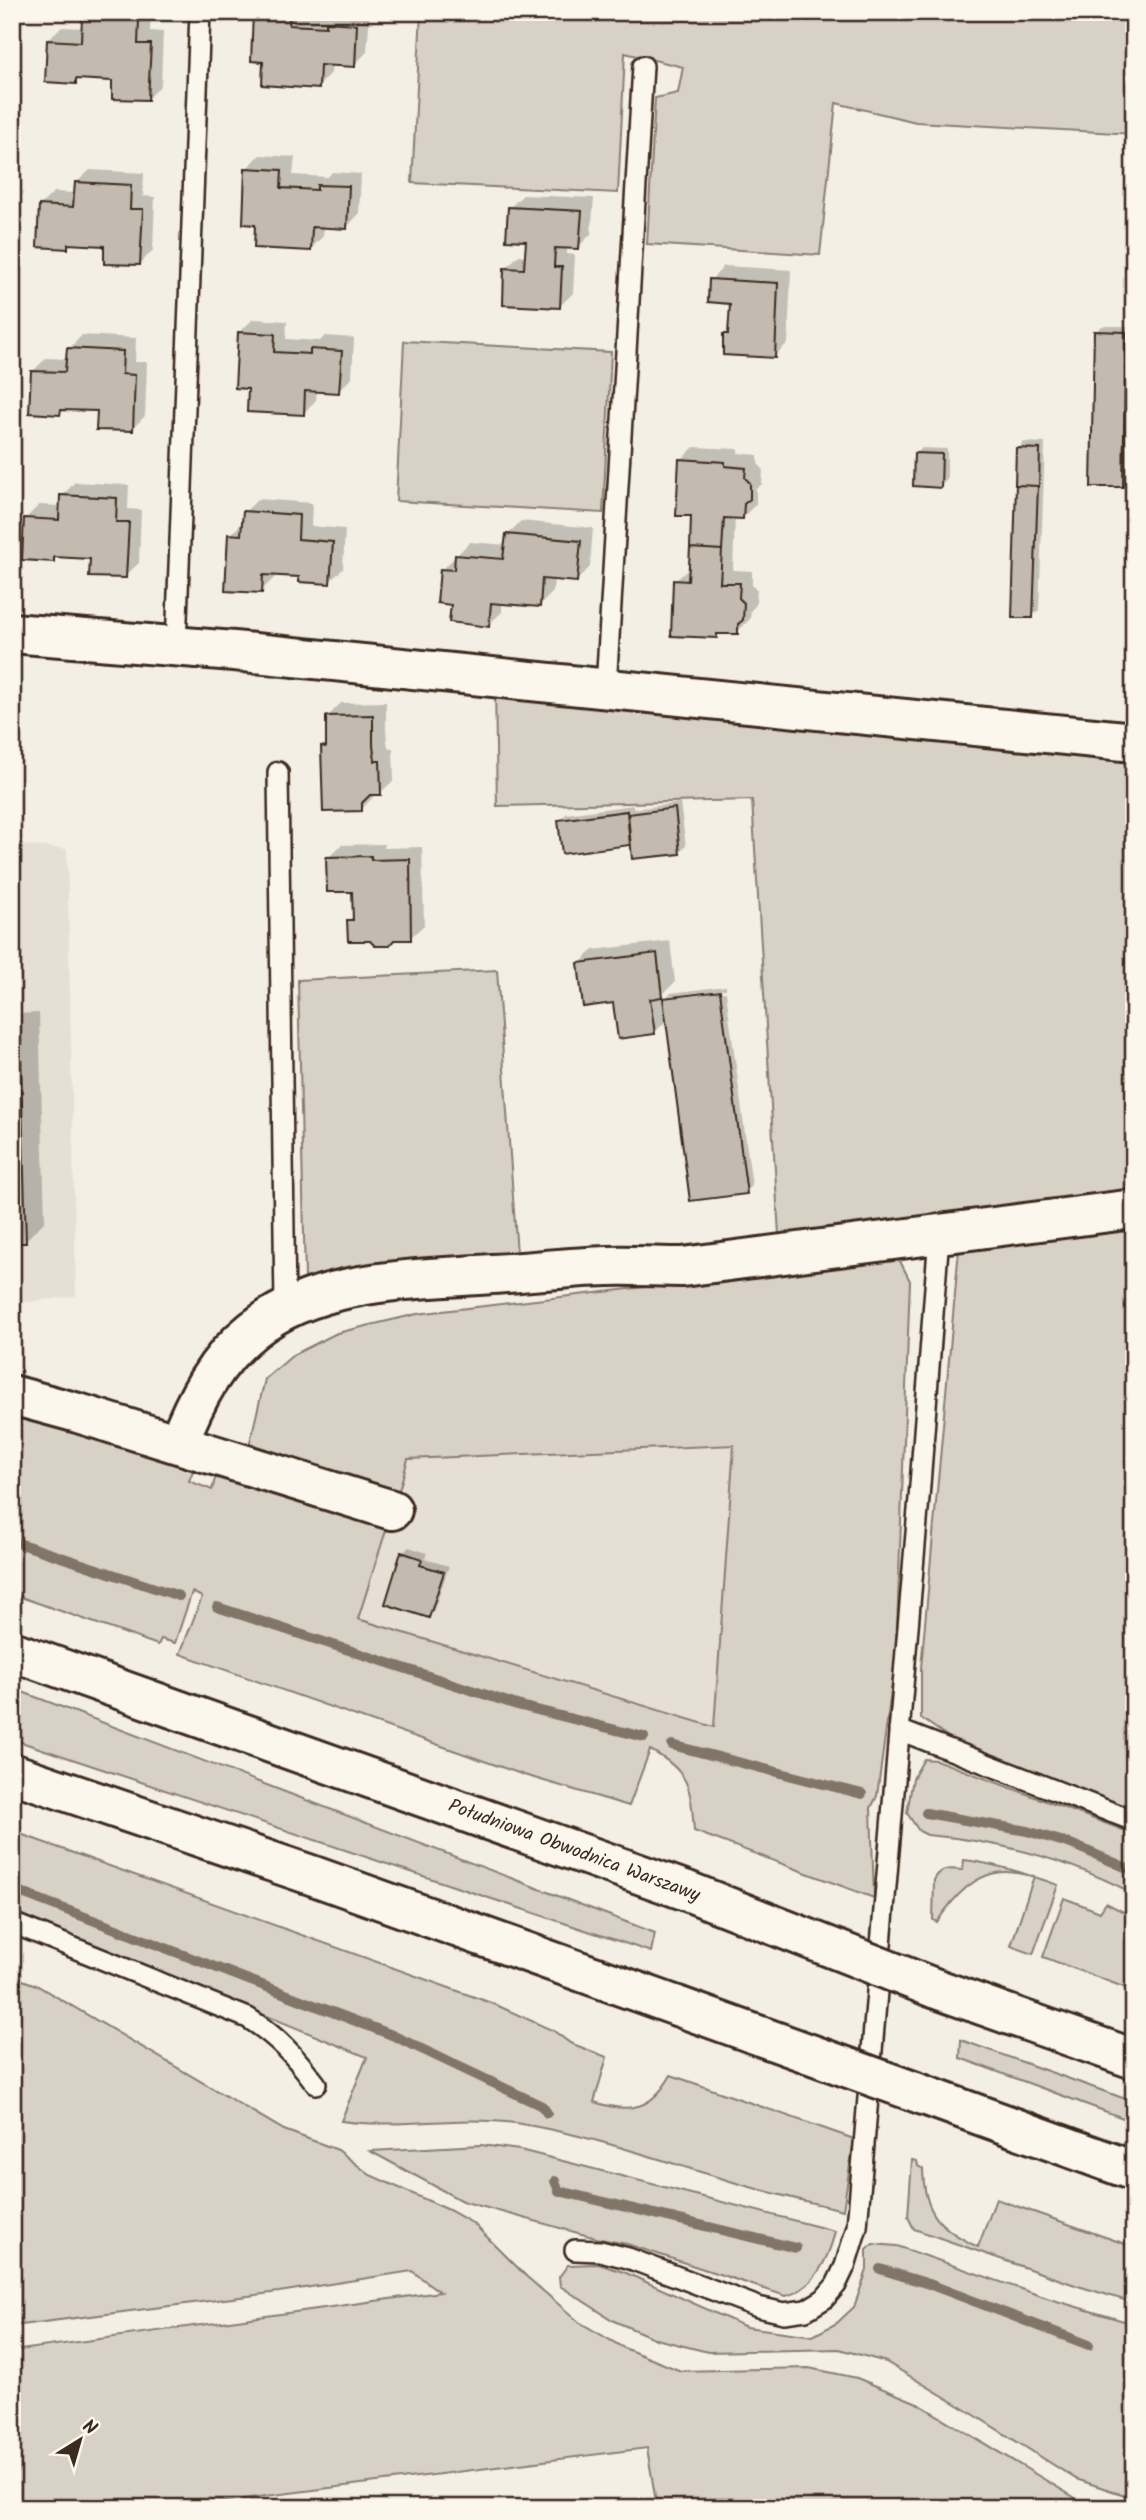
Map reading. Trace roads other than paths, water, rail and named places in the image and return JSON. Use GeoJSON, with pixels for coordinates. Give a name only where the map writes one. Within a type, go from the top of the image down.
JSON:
{"type":"FeatureCollection","features":[{"type":"Feature","properties":{"kind":"main road"},"geometry":{"type":"LineString","coordinates":[[12,633],[176,646],[1134,742]]}},
{"type":"Feature","properties":{"kind":"main road"},"geometry":{"type":"LineString","coordinates":[[178,1444],[192,1406],[229,1351],[254,1329],[285,1309],[334,1292],[395,1281],[609,1266],[682,1267],[1134,1209]]}},
{"type":"Feature","properties":{"kind":"main road"},"geometry":{"type":"LineString","coordinates":[[12,1395],[393,1510]]}},
{"type":"Feature","properties":{"kind":"main road","name":"Południowa Obwodnica Warszawy"},"geometry":{"type":"LineString","coordinates":[[12,1651],[687,1891],[933,1987],[1134,2059]]}},
{"type":"Feature","properties":{"kind":"main road"},"geometry":{"type":"LineString","coordinates":[[12,1773],[314,1876],[1134,2171]]}},
{"type":"Feature","properties":{"kind":"lane"},"geometry":{"type":"LineString","coordinates":[[176,646],[200,12]]}},
{"type":"Feature","properties":{"kind":"lane"},"geometry":{"type":"LineString","coordinates":[[606,688],[643,65]]}},
{"type":"Feature","properties":{"kind":"lane"},"geometry":{"type":"LineString","coordinates":[[278,772],[285,1309]]}},
{"type":"Feature","properties":{"kind":"lane"},"geometry":{"type":"LineString","coordinates":[[575,2250],[600,2251],[628,2258],[758,2307],[784,2312],[806,2310],[824,2299],[836,2286],[845,2266],[856,2227],[939,1235]]}},
{"type":"Feature","properties":{"kind":"lane"},"geometry":{"type":"LineString","coordinates":[[899,1730],[1134,1821]]}},
{"type":"Feature","properties":{"kind":"lane"},"geometry":{"type":"LineString","coordinates":[[12,1923],[248,2018],[272,2033],[292,2052],[316,2084]]}},
{"type":"Feature","properties":{"kind":"waterway"},"geometry":{"type":"LineString","coordinates":[[12,1541],[179,1596]]}},
{"type":"Feature","properties":{"kind":"waterway"},"geometry":{"type":"LineString","coordinates":[[217,1607],[517,1705],[644,1737]]}},
{"type":"Feature","properties":{"kind":"waterway"},"geometry":{"type":"LineString","coordinates":[[672,1745],[862,1794]]}},
{"type":"Feature","properties":{"kind":"waterway"},"geometry":{"type":"LineString","coordinates":[[926,1813],[1027,1831],[1071,1844],[1134,1871]]}},
{"type":"Feature","properties":{"kind":"waterway"},"geometry":{"type":"LineString","coordinates":[[12,1889],[392,2035],[542,2106],[547,2113]]}},
{"type":"Feature","properties":{"kind":"waterway"},"geometry":{"type":"LineString","coordinates":[[555,2181],[559,2191],[796,2248]]}},
{"type":"Feature","properties":{"kind":"waterway"},"geometry":{"type":"LineString","coordinates":[[880,2269],[929,2284],[1089,2345]]}}]}
